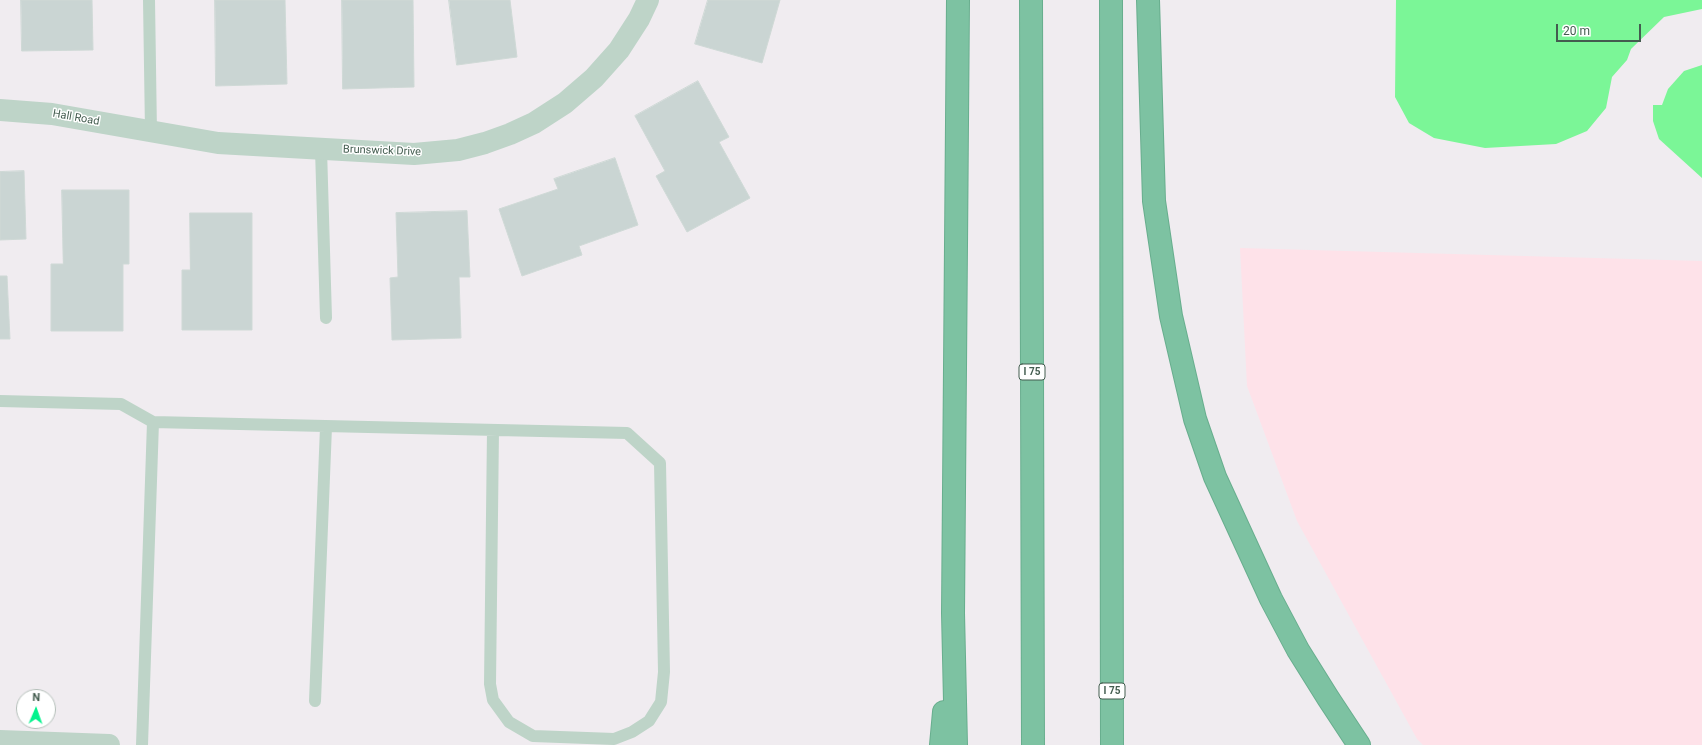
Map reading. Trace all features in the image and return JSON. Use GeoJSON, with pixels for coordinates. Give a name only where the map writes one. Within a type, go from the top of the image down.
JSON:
{"type":"FeatureCollection","features":[{"type":"Feature","properties":{"kind":"highway"},"geometry":{"type":"LineString","coordinates":[[956,745],[953,613],[958,0]]}},
{"type":"Feature","properties":{"kind":"highway","name":"I 75"},"geometry":{"type":"LineString","coordinates":[[1031,0],[1033,745]]}},
{"type":"Feature","properties":{"kind":"highway","name":"I 75"},"geometry":{"type":"LineString","coordinates":[[1111,0],[1112,745]]}},
{"type":"Feature","properties":{"kind":"highway"},"geometry":{"type":"LineString","coordinates":[[1148,0],[1154,201],[1170,316],[1195,419],[1215,477],[1271,599],[1302,656],[1359,745]]}},
{"type":"Feature","properties":{"kind":"highway"},"geometry":{"type":"LineString","coordinates":[[941,745],[953,613]]}},
{"type":"Feature","properties":{"kind":"street","name":"Brunswick Drive"},"geometry":{"type":"LineString","coordinates":[[151,132],[218,143],[414,154],[458,150],[485,144],[534,123],[564,103],[594,78],[619,50],[639,19],[648,0]]}},
{"type":"Feature","properties":{"kind":"street","name":"Hall Road"},"geometry":{"type":"LineString","coordinates":[[0,110],[52,114],[151,132]]}},
{"type":"Feature","properties":{"kind":"street"},"geometry":{"type":"LineString","coordinates":[[0,742],[109,745]]}},
{"type":"Feature","properties":{"kind":"lane"},"geometry":{"type":"LineString","coordinates":[[149,0],[151,132]]}},
{"type":"Feature","properties":{"kind":"lane"},"geometry":{"type":"LineString","coordinates":[[320,149],[326,318]]}},
{"type":"Feature","properties":{"kind":"lane"},"geometry":{"type":"LineString","coordinates":[[0,401],[121,404],[153,422],[627,433],[660,463],[664,672],[661,702],[649,721],[632,732],[614,739],[533,736],[508,722],[493,700],[490,684],[493,430]]}},
{"type":"Feature","properties":{"kind":"lane"},"geometry":{"type":"LineString","coordinates":[[142,745],[153,422]]}},
{"type":"Feature","properties":{"kind":"lane"},"geometry":{"type":"LineString","coordinates":[[315,701],[326,427]]}},
{"type":"Feature","properties":{"kind":"shaded area"},"geometry":{"type":"Polygon","coordinates":[[[1396,0],[1702,0],[1702,9],[1664,17],[1631,49],[1627,60],[1612,77],[1606,108],[1587,131],[1556,144],[1485,148],[1434,138],[1409,123],[1395,97],[1396,0]]]}},
{"type":"Feature","properties":{"kind":"shaded area"},"geometry":{"type":"Polygon","coordinates":[[[1702,65],[1702,178],[1659,139],[1653,121],[1653,105],[1662,105],[1668,89],[1684,71],[1702,65]]]}},
{"type":"Feature","properties":{"kind":"shaded area"},"geometry":{"type":"Polygon","coordinates":[[[1240,248],[1702,261],[1702,745],[1423,745],[1417,739],[1297,521],[1247,386],[1240,248]]]}},
{"type":"Feature","properties":{"kind":"building"},"geometry":{"type":"Polygon","coordinates":[[[21,0],[92,0],[93,50],[22,51],[21,0]]]}},
{"type":"Feature","properties":{"kind":"building"},"geometry":{"type":"Polygon","coordinates":[[[215,0],[285,0],[287,84],[216,86],[215,0]]]}},
{"type":"Feature","properties":{"kind":"building"},"geometry":{"type":"Polygon","coordinates":[[[342,0],[413,0],[414,87],[343,89],[342,0]]]}},
{"type":"Feature","properties":{"kind":"building"},"geometry":{"type":"Polygon","coordinates":[[[449,0],[510,0],[517,57],[457,65],[449,0]]]}},
{"type":"Feature","properties":{"kind":"building"},"geometry":{"type":"Polygon","coordinates":[[[708,0],[780,0],[762,63],[695,44],[708,0]]]}},
{"type":"Feature","properties":{"kind":"building"},"geometry":{"type":"Polygon","coordinates":[[[698,81],[729,137],[719,142],[750,198],[687,232],[656,176],[665,171],[635,116],[698,81]]]}},
{"type":"Feature","properties":{"kind":"building"},"geometry":{"type":"Polygon","coordinates":[[[615,158],[638,225],[579,246],[582,255],[522,276],[499,209],[558,189],[554,179],[615,158]]]}},
{"type":"Feature","properties":{"kind":"building"},"geometry":{"type":"Polygon","coordinates":[[[24,171],[26,239],[0,240],[0,172],[24,171]]]}},
{"type":"Feature","properties":{"kind":"building"},"geometry":{"type":"Polygon","coordinates":[[[62,190],[129,190],[129,264],[123,264],[123,331],[51,331],[51,264],[63,264],[62,190]]]}},
{"type":"Feature","properties":{"kind":"building"},"geometry":{"type":"Polygon","coordinates":[[[467,211],[470,277],[459,277],[461,338],[392,340],[390,278],[398,277],[396,213],[467,211]]]}},
{"type":"Feature","properties":{"kind":"building"},"geometry":{"type":"Polygon","coordinates":[[[190,213],[252,213],[252,330],[182,330],[182,270],[190,270],[190,213]]]}},
{"type":"Feature","properties":{"kind":"building"},"geometry":{"type":"Polygon","coordinates":[[[0,276],[7,276],[10,339],[0,339],[0,276]]]}}]}
